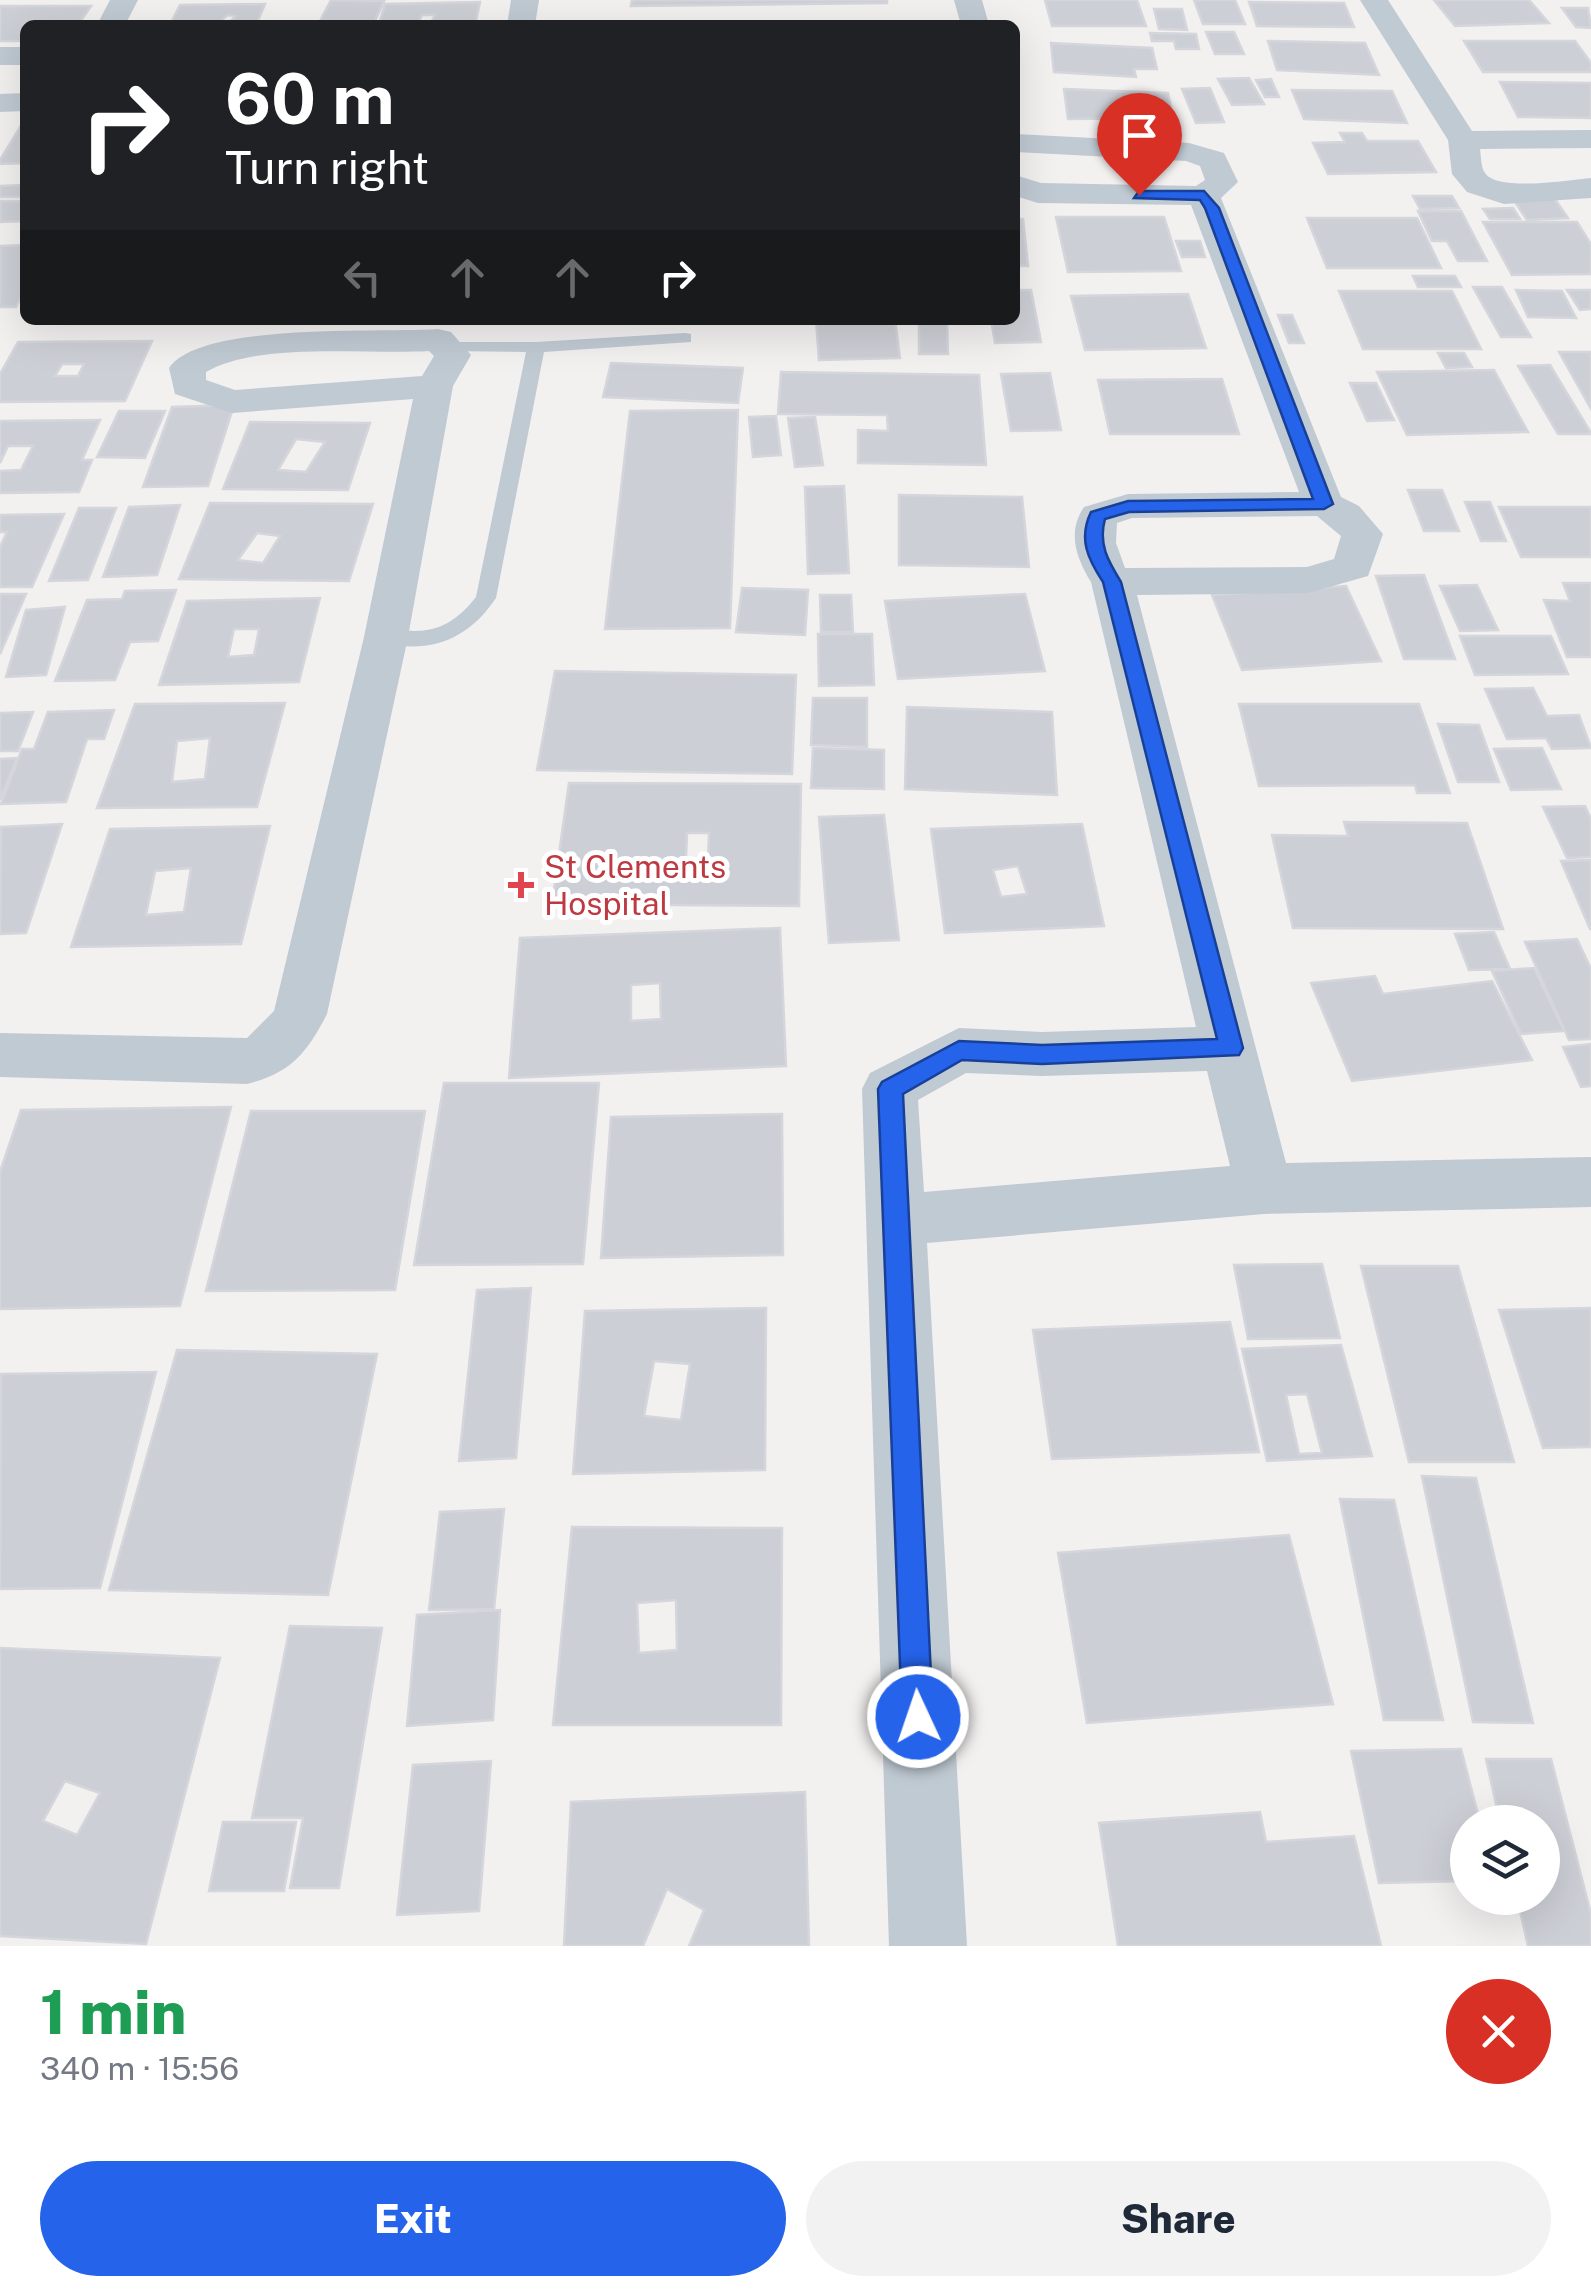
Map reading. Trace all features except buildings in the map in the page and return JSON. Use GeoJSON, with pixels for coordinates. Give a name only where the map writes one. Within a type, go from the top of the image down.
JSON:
{"type":"FeatureCollection","features":[{"type":"Feature","properties":{"kind":"street"},"geometry":{"type":"LineString","coordinates":[[1374,0],[1463,140],[1468,174],[1478,186],[1504,194],[1591,188]]}},
{"type":"Feature","properties":{"kind":"street"},"geometry":{"type":"LineString","coordinates":[[1463,140],[1591,139]]}},
{"type":"Feature","properties":{"kind":"street"},"geometry":{"type":"LineString","coordinates":[[1020,143],[1189,152],[1213,160],[1222,182],[1204,196],[1038,193],[1020,186]]}},
{"type":"Feature","properties":{"kind":"street"},"geometry":{"type":"LineString","coordinates":[[1204,196],[1324,504]]}},
{"type":"Feature","properties":{"kind":"street"},"geometry":{"type":"LineString","coordinates":[[0,1055],[247,1061],[268,1058],[286,1040],[300,1014],[386,638],[442,366],[438,340],[265,345],[216,352],[197,358],[187,368],[188,386],[232,402],[442,366]]}},
{"type":"Feature","properties":{"kind":"street"},"geometry":{"type":"LineString","coordinates":[[1112,582],[1308,580],[1352,567],[1362,534],[1345,515],[1324,504],[1128,506],[1098,516],[1092,534],[1098,560],[1112,582],[1264,1188]]}},
{"type":"Feature","properties":{"kind":"street"},"geometry":{"type":"LineString","coordinates":[[928,1946],[890,1089],[959,1050],[1042,1054],[1231,1048]]}},
{"type":"Feature","properties":{"kind":"street"},"geometry":{"type":"LineString","coordinates":[[895,1220],[1264,1188],[1591,1182]]}},
{"type":"Feature","properties":{"kind":"lane"},"geometry":{"type":"LineString","coordinates":[[442,366],[536,346],[685,338]]}},
{"type":"Feature","properties":{"kind":"lane"},"geometry":{"type":"LineString","coordinates":[[386,638],[426,642],[466,626],[486,598],[536,346]]}},
{"type":"Feature","properties":{"kind":"place","name":"St Clements Hospital"},"geometry":{"type":"Point","coordinates":[521,885]}},
{"type":"Feature","properties":{"kind":"route"},"geometry":{"type":"LineString","coordinates":[[918,1717],[890,1089],[959,1050],[1042,1054],[1231,1048],[1112,582],[1098,560],[1092,534],[1098,516],[1128,506],[1324,504],[1212,208],[1204,196],[1139,195]]}}]}
